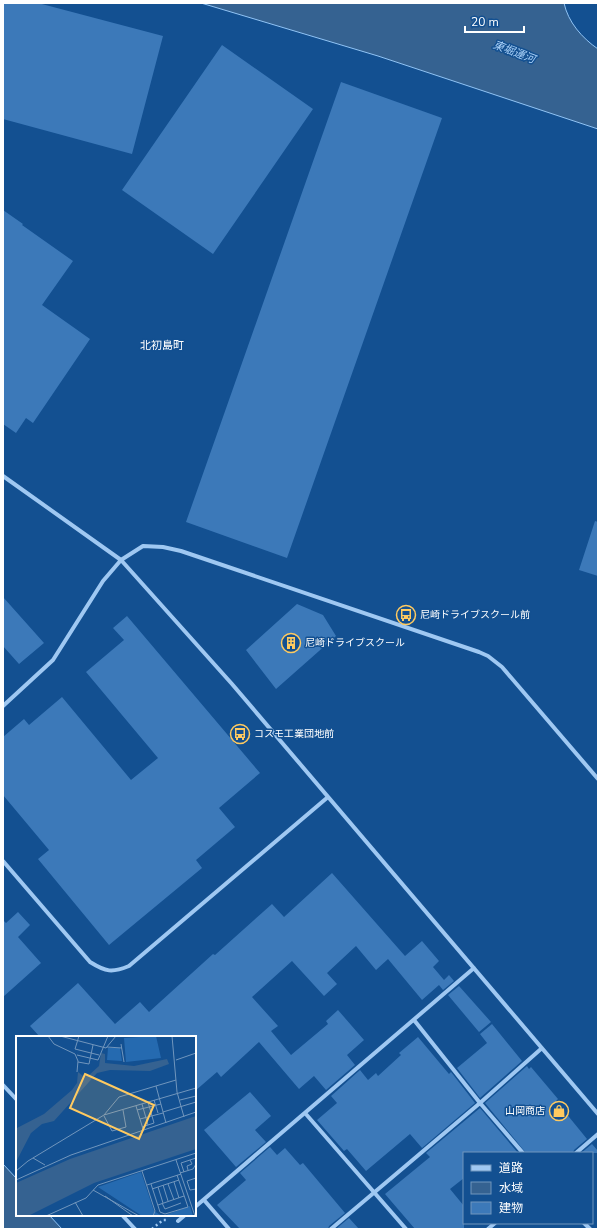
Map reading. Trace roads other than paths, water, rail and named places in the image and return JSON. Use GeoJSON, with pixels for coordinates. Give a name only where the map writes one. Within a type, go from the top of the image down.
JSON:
{"type":"FeatureCollection","features":[{"type":"Feature","properties":{"kind":"street"},"geometry":{"type":"LineString","coordinates":[[3,476],[121,560],[232,684],[598,1114]]}},
{"type":"Feature","properties":{"kind":"street"},"geometry":{"type":"LineString","coordinates":[[3,706],[53,660],[103,581],[121,560],[144,546],[163,547],[181,551],[488,656],[502,667],[598,779]]}},
{"type":"Feature","properties":{"kind":"street"},"geometry":{"type":"LineString","coordinates":[[3,861],[90,962],[103,970],[117,971],[129,966],[328,797]]}},
{"type":"Feature","properties":{"kind":"street"},"geometry":{"type":"LineString","coordinates":[[196,1206],[474,968]]}},
{"type":"Feature","properties":{"kind":"street"},"geometry":{"type":"LineString","coordinates":[[414,1020],[521,1152]]}},
{"type":"Feature","properties":{"kind":"street"},"geometry":{"type":"LineString","coordinates":[[331,1229],[480,1103],[542,1048]]}},
{"type":"Feature","properties":{"kind":"street"},"geometry":{"type":"LineString","coordinates":[[3,1085],[16,1099]]}},
{"type":"Feature","properties":{"kind":"street"},"geometry":{"type":"LineString","coordinates":[[305,1113],[406,1229]]}},
{"type":"Feature","properties":{"kind":"street"},"geometry":{"type":"LineString","coordinates":[[577,1152],[598,1134]]}},
{"type":"Feature","properties":{"kind":"street"},"geometry":{"type":"LineString","coordinates":[[204,1200],[228,1229]]}},
{"type":"Feature","properties":{"kind":"street"},"geometry":{"type":"LineString","coordinates":[[123,1216],[135,1229]]}},
{"type":"Feature","properties":{"kind":"street"},"geometry":{"type":"LineString","coordinates":[[178,1221],[184,1216]]}},
{"type":"Feature","properties":{"kind":"water","name":"東堀運河"},"geometry":{"type":"Polygon","coordinates":[[[201,3],[564,3],[569,17],[576,29],[586,40],[598,49],[598,129],[378,56],[201,3]]]}},
{"type":"Feature","properties":{"kind":"water"},"geometry":{"type":"Polygon","coordinates":[[[3,1164],[16,1178],[16,1216],[50,1216],[62,1229],[3,1229],[3,1164]]]}},
{"type":"Feature","properties":{"kind":"place","name":"尼崎ドライブスクール前"},"geometry":{"type":"Point","coordinates":[406,615]}},
{"type":"Feature","properties":{"kind":"place","name":"尼崎ドライブスクール"},"geometry":{"type":"Point","coordinates":[291,643]}},
{"type":"Feature","properties":{"kind":"place","name":"コスモ工業団地前"},"geometry":{"type":"Point","coordinates":[240,734]}},
{"type":"Feature","properties":{"kind":"place","name":"山岡商店"},"geometry":{"type":"Point","coordinates":[559,1111]}},
{"type":"Feature","properties":{"kind":"district","name":"北初島町"},"geometry":{"type":"Point","coordinates":[162,345]}}]}
